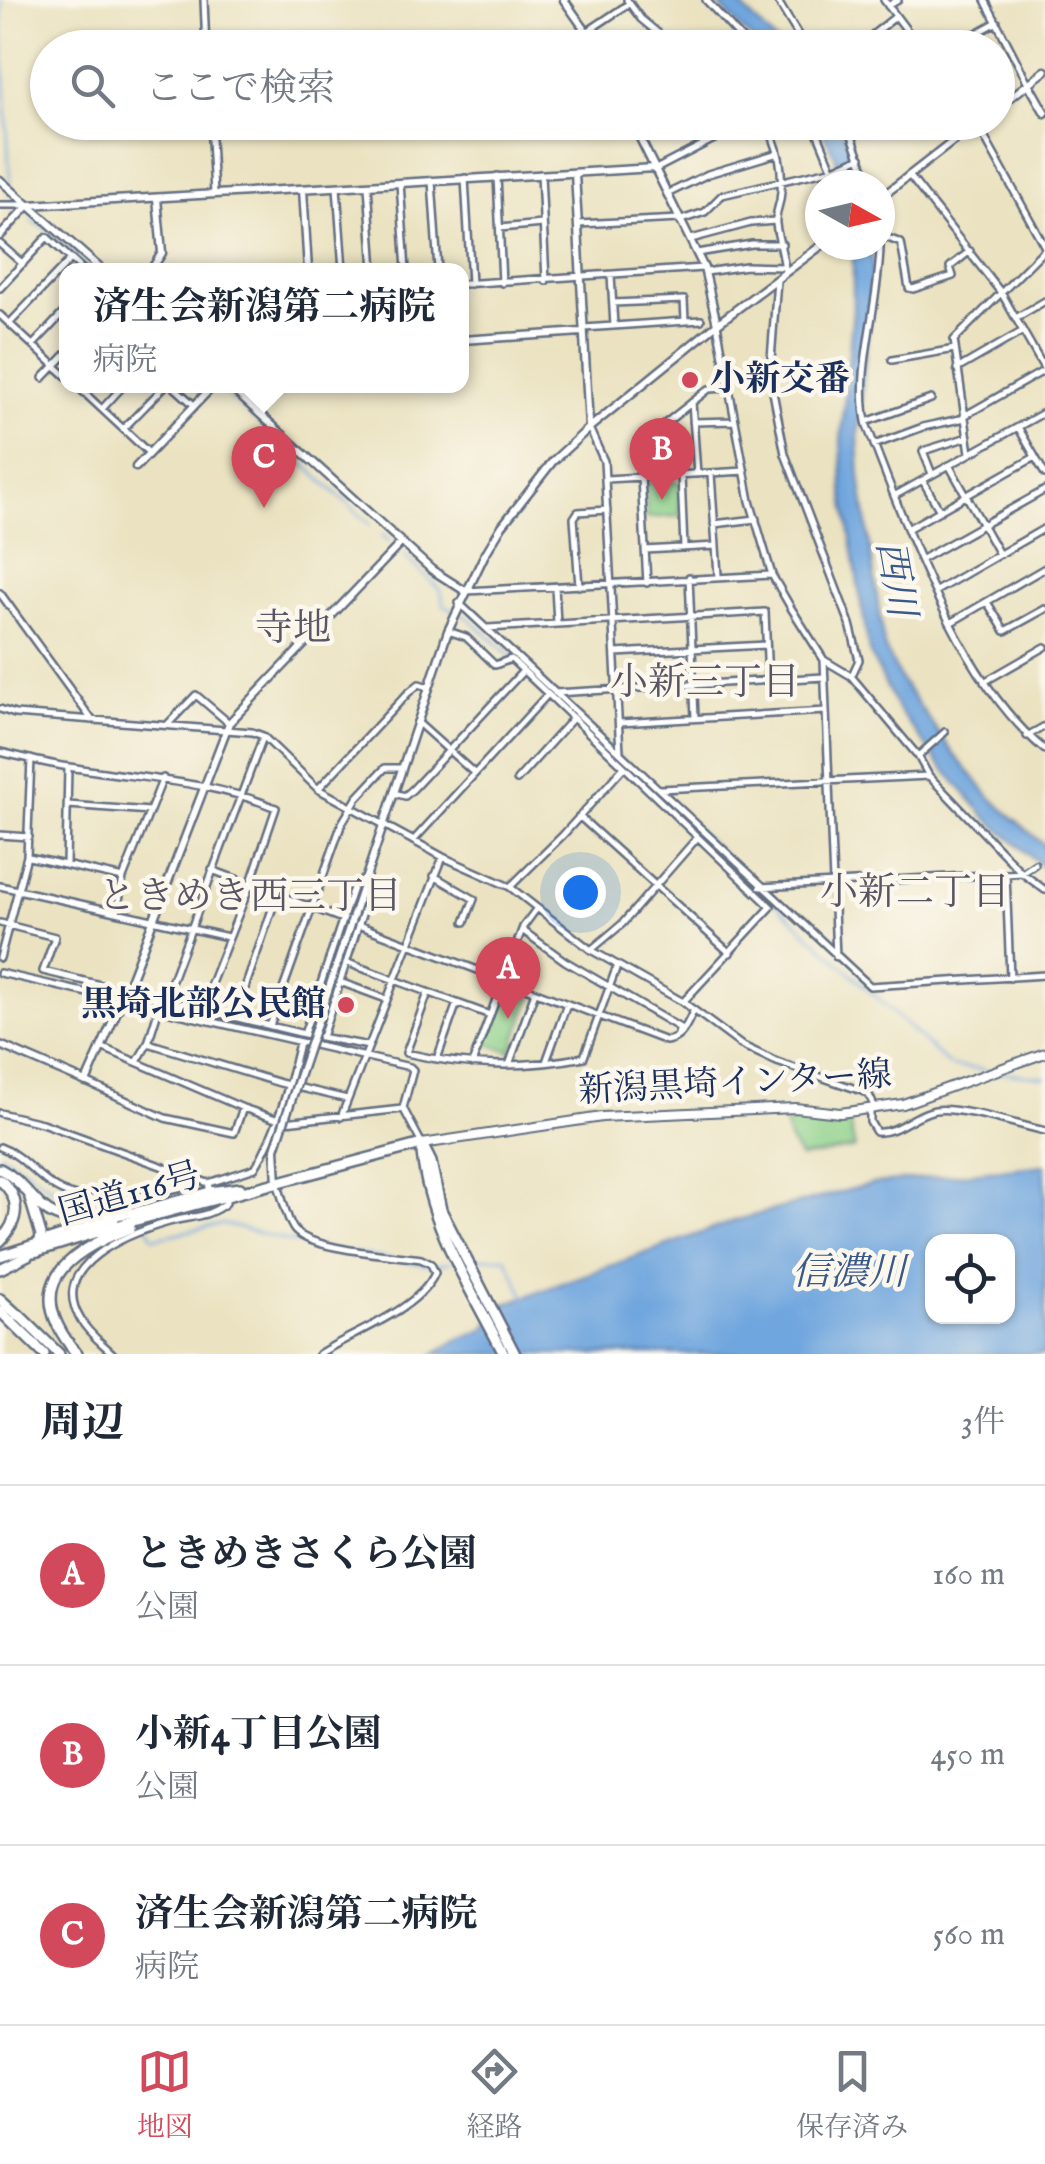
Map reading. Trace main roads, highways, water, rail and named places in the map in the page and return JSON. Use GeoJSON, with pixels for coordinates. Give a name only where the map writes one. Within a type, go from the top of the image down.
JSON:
{"type":"FeatureCollection","features":[{"type":"Feature","properties":{"kind":"highway","name":"国道116号"},"geometry":{"type":"LineString","coordinates":[[0,1256],[422,1144]]}},
{"type":"Feature","properties":{"kind":"highway"},"geometry":{"type":"LineString","coordinates":[[422,1144],[431,1162],[452,1246],[504,1354]]}},
{"type":"Feature","properties":{"kind":"highway"},"geometry":{"type":"LineString","coordinates":[[0,1170],[46,1210],[62,1218],[91,1220],[139,1212]]}},
{"type":"Feature","properties":{"kind":"highway"},"geometry":{"type":"LineString","coordinates":[[0,1180],[13,1194],[16,1214],[9,1232],[0,1241]]}},
{"type":"Feature","properties":{"kind":"highway","name":"国道116号"},"geometry":{"type":"LineString","coordinates":[[35,1249],[209,1188],[277,1183]]}},
{"type":"Feature","properties":{"kind":"highway"},"geometry":{"type":"LineString","coordinates":[[0,1267],[35,1249],[40,1228],[24,1187]]}},
{"type":"Feature","properties":{"kind":"highway"},"geometry":{"type":"LineString","coordinates":[[78,1354],[58,1330],[53,1315],[54,1279],[70,1257],[84,1248],[176,1210]]}},
{"type":"Feature","properties":{"kind":"highway"},"geometry":{"type":"LineString","coordinates":[[452,1246],[515,1354]]}},
{"type":"Feature","properties":{"kind":"highway"},"geometry":{"type":"LineString","coordinates":[[0,1296],[59,1354]]}},
{"type":"Feature","properties":{"kind":"highway"},"geometry":{"type":"LineString","coordinates":[[0,1312],[44,1354]]}},
{"type":"Feature","properties":{"kind":"main road","name":"新潟黒埼インター線"},"geometry":{"type":"LineString","coordinates":[[422,1144],[602,1116],[795,1108],[840,1113],[903,1104],[1045,1053]]}},
{"type":"Feature","properties":{"kind":"water"},"geometry":{"type":"Polygon","coordinates":[[[714,0],[735,0],[764,30],[743,30],[714,0]]]}},
{"type":"Feature","properties":{"kind":"water"},"geometry":{"type":"Polygon","coordinates":[[[827,140],[846,140],[857,170],[840,170],[827,140]]]}},
{"type":"Feature","properties":{"kind":"water"},"geometry":{"type":"Polygon","coordinates":[[[853,260],[872,260],[858,437],[884,646],[900,679],[953,753],[992,799],[1045,846],[1045,869],[987,818],[938,762],[897,708],[869,651],[843,490],[841,441],[853,310],[853,260]]]}},
{"type":"Feature","properties":{"kind":"water","name":"信濃川"},"geometry":{"type":"Polygon","coordinates":[[[1045,1165],[1045,1354],[434,1354],[484,1330],[502,1305],[737,1220],[871,1184],[1045,1165]]]}},
{"type":"Feature","properties":{"kind":"waterway"},"geometry":{"type":"LineString","coordinates":[[1,0],[10,183]]}},
{"type":"Feature","properties":{"kind":"waterway"},"geometry":{"type":"LineString","coordinates":[[13,208],[17,210]]}},
{"type":"Feature","properties":{"kind":"waterway"},"geometry":{"type":"LineString","coordinates":[[31,221],[84,263]]}},
{"type":"Feature","properties":{"kind":"waterway"},"geometry":{"type":"LineString","coordinates":[[226,393],[370,524]]}},
{"type":"Feature","properties":{"kind":"waterway"},"geometry":{"type":"LineString","coordinates":[[382,535],[389,541]]}},
{"type":"Feature","properties":{"kind":"waterway"},"geometry":{"type":"LineString","coordinates":[[404,555],[441,591],[444,605],[470,619],[513,658]]}},
{"type":"Feature","properties":{"kind":"waterway"},"geometry":{"type":"LineString","coordinates":[[523,667],[950,1066],[986,1070]]}},
{"type":"Feature","properties":{"kind":"waterway"},"geometry":{"type":"LineString","coordinates":[[999,1072],[1045,1077]]}},
{"type":"Feature","properties":{"kind":"waterway"},"geometry":{"type":"LineString","coordinates":[[0,1154],[58,1192],[80,1199]]}},
{"type":"Feature","properties":{"kind":"waterway"},"geometry":{"type":"LineString","coordinates":[[112,1202],[133,1209]]}},
{"type":"Feature","properties":{"kind":"waterway"},"geometry":{"type":"LineString","coordinates":[[145,1222],[154,1238],[224,1224],[304,1245],[427,1265]]}},
{"type":"Feature","properties":{"kind":"waterway"},"geometry":{"type":"LineString","coordinates":[[469,1259],[506,1257],[525,1298]]}},
{"type":"Feature","properties":{"kind":"waterway"},"geometry":{"type":"LineString","coordinates":[[435,1265],[451,1262]]}},
{"type":"Feature","properties":{"kind":"place","name":"小新交番"},"geometry":{"type":"Point","coordinates":[690,380]}},
{"type":"Feature","properties":{"kind":"place","name":"小新4丁目公園"},"geometry":{"type":"Point","coordinates":[662,500]}},
{"type":"Feature","properties":{"kind":"place","name":"済生会新潟第二病院"},"geometry":{"type":"Point","coordinates":[264,508]}},
{"type":"Feature","properties":{"kind":"place","name":"黒埼北部公民館"},"geometry":{"type":"Point","coordinates":[346,1005]}},
{"type":"Feature","properties":{"kind":"place","name":"ときめきさくら公園"},"geometry":{"type":"Point","coordinates":[508,1019]}},
{"type":"Feature","properties":{"kind":"district","name":"寺地"},"geometry":{"type":"Point","coordinates":[293,630]}},
{"type":"Feature","properties":{"kind":"district","name":"小新三丁目"},"geometry":{"type":"Point","coordinates":[705,684]}},
{"type":"Feature","properties":{"kind":"district","name":"小新二丁目"},"geometry":{"type":"Point","coordinates":[915,894]}},
{"type":"Feature","properties":{"kind":"district","name":"ときめき西三丁目"},"geometry":{"type":"Point","coordinates":[250,898]}},
{"type":"Feature","properties":{"kind":"water label","name":"西川"},"geometry":{"type":"Point","coordinates":[894,579]}}]}
